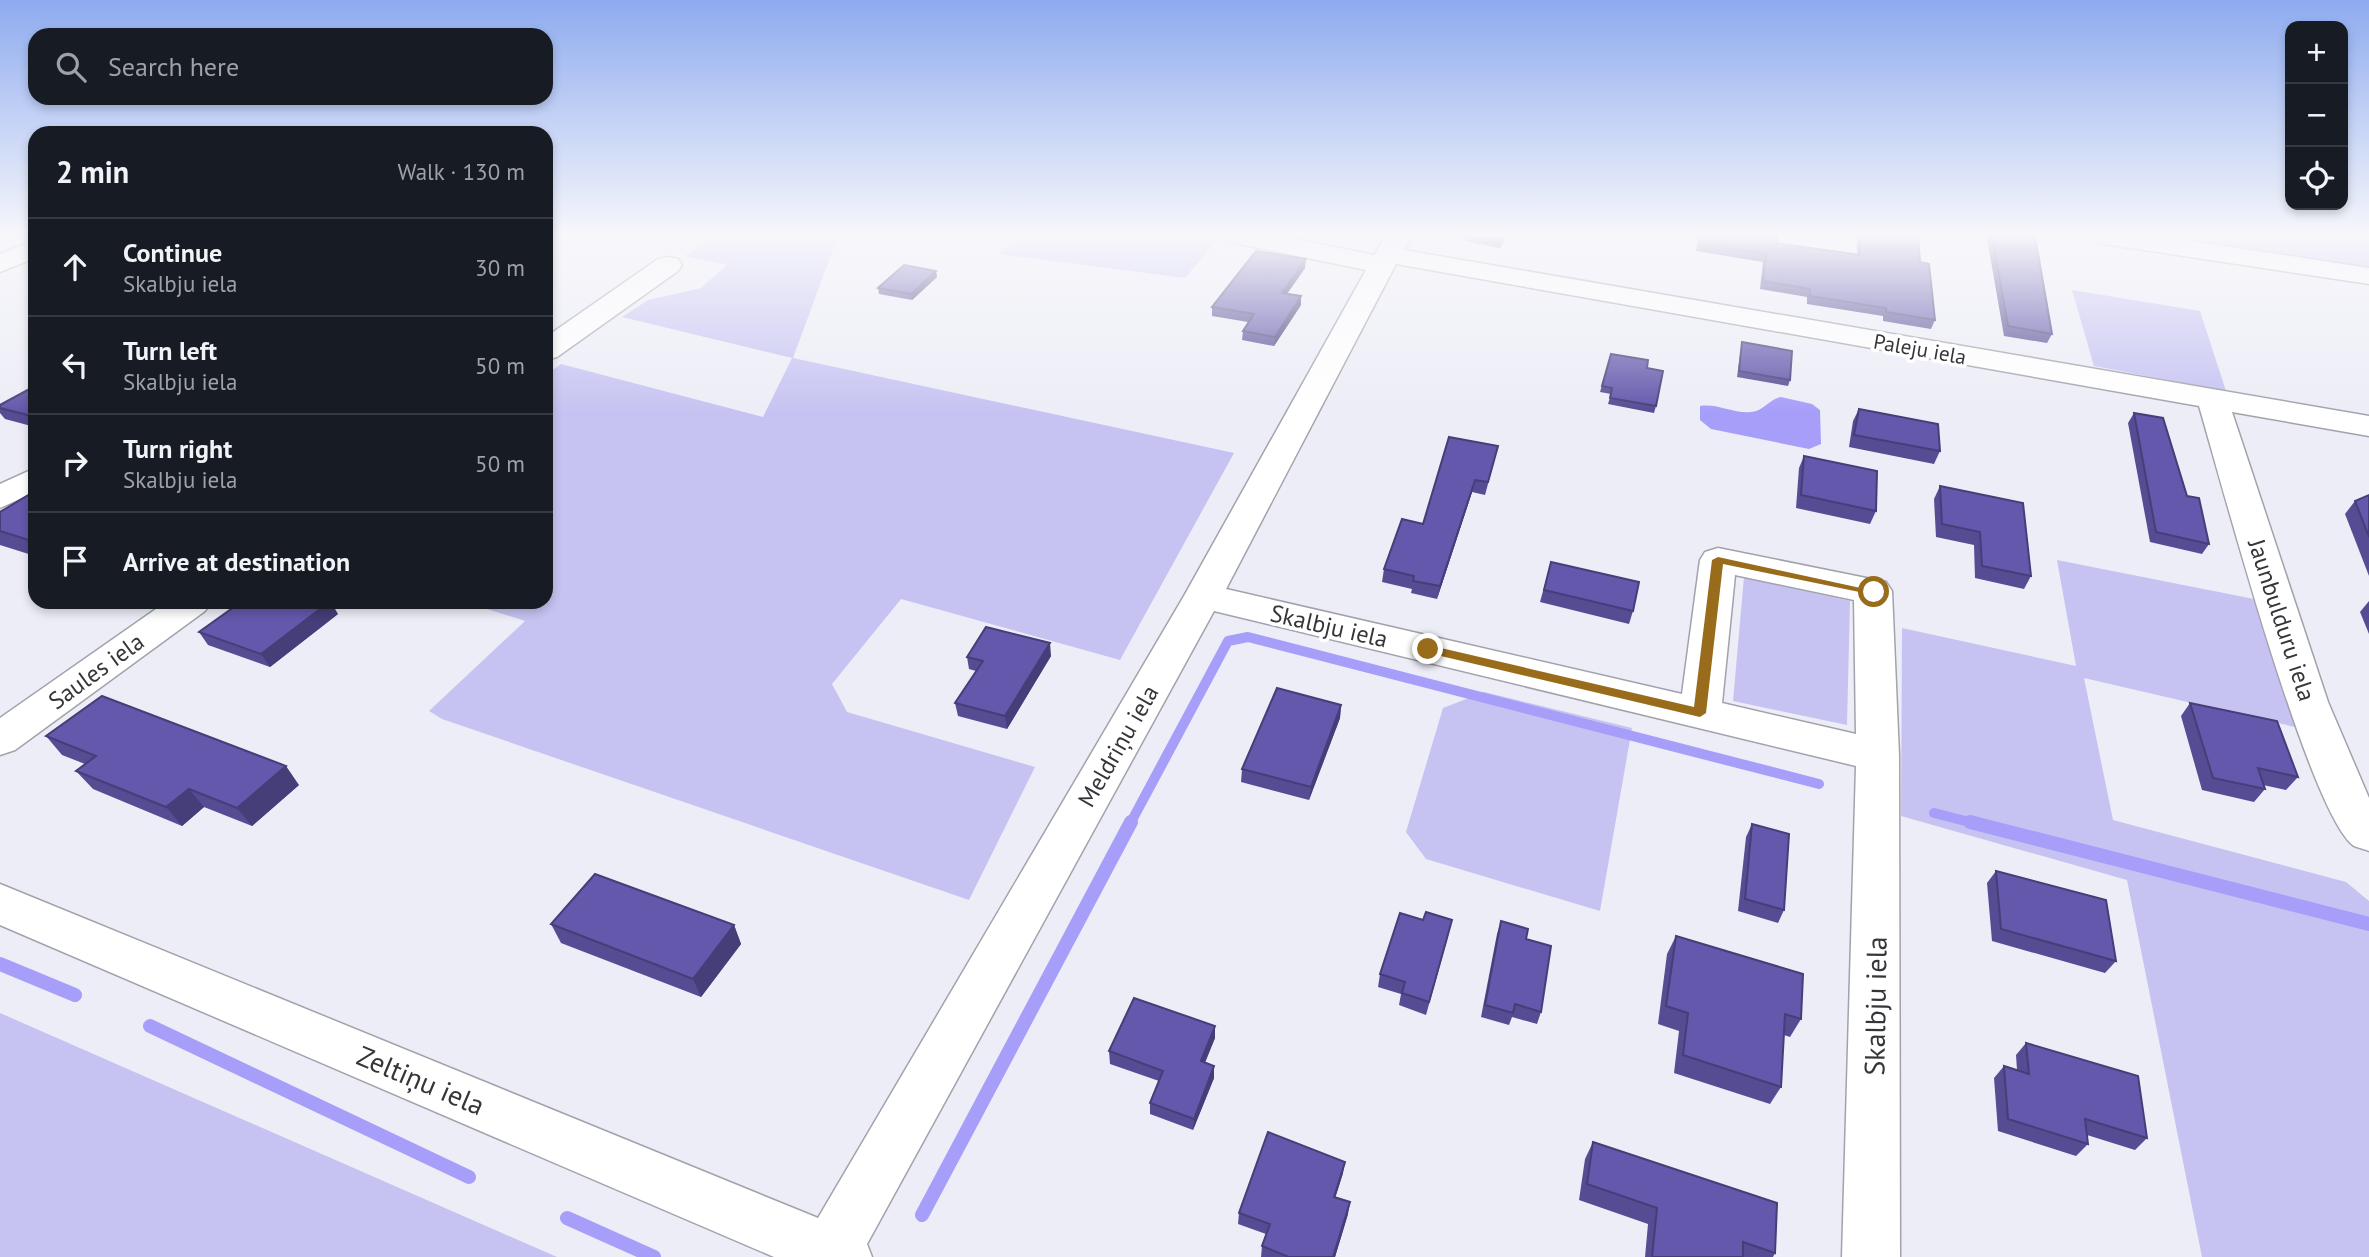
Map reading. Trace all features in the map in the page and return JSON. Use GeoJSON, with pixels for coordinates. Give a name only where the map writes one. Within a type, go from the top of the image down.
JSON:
{"type":"FeatureCollection","features":[{"type":"Feature","properties":{"kind":"street"},"geometry":{"type":"LineString","coordinates":[[553,346],[626,295]]}},
{"type":"Feature","properties":{"kind":"street","name":"Meldriņu iela"},"geometry":{"type":"LineString","coordinates":[[837,1254],[1203,596],[1367,295]]}},
{"type":"Feature","properties":{"kind":"street","name":"Paleju iela"},"geometry":{"type":"LineString","coordinates":[[1602,295],[2369,426]]}},
{"type":"Feature","properties":{"kind":"street","name":"Jaunbulduru iela"},"geometry":{"type":"LineString","coordinates":[[2212,399],[2308,702],[2345,798],[2369,833]]}},
{"type":"Feature","properties":{"kind":"street"},"geometry":{"type":"LineString","coordinates":[[0,498],[28,482]]}},
{"type":"Feature","properties":{"kind":"street","name":"Skalbju iela"},"geometry":{"type":"LineString","coordinates":[[1700,713],[1718,560],[1874,592],[1878,755],[1871,1257]]}},
{"type":"Feature","properties":{"kind":"street","name":"Skalbju iela"},"geometry":{"type":"LineString","coordinates":[[1203,596],[1878,755]]}},
{"type":"Feature","properties":{"kind":"street","name":"Saules iela"},"geometry":{"type":"LineString","coordinates":[[0,739],[182,609]]}},
{"type":"Feature","properties":{"kind":"street","name":"Zeltiņu iela"},"geometry":{"type":"LineString","coordinates":[[0,904],[837,1254]]}},
{"type":"Feature","properties":{"kind":"shaded area"},"geometry":{"type":"Polygon","coordinates":[[[672,295],[816,295],[793,358],[1234,453],[1120,660],[901,599],[832,684],[847,712],[1035,767],[969,900],[442,719],[429,711],[525,621],[487,609],[553,609],[553,370],[561,364],[763,417],[792,358],[622,317],[648,300],[672,295]]]}},
{"type":"Feature","properties":{"kind":"shaded area"},"geometry":{"type":"Polygon","coordinates":[[[2073,295],[2100,295],[2200,311],[2226,391],[2094,366],[2073,295]]]}},
{"type":"Feature","properties":{"kind":"shaded area"},"geometry":{"type":"Polygon","coordinates":[[[1781,397],[1812,404],[1820,410],[1821,444],[1809,449],[1711,429],[1700,420],[1700,406],[1751,412],[1781,397]]]}},
{"type":"Feature","properties":{"kind":"shaded area"},"geometry":{"type":"Polygon","coordinates":[[[2057,560],[2254,599],[2295,727],[2084,678],[2113,820],[2346,882],[2369,901],[2369,1257],[2202,1257],[2127,880],[1901,816],[1902,628],[2076,666],[2057,560]]]}},
{"type":"Feature","properties":{"kind":"shaded area"},"geometry":{"type":"Polygon","coordinates":[[[1744,577],[1850,601],[1847,725],[1733,701],[1744,577]]]}},
{"type":"Feature","properties":{"kind":"shaded area"},"geometry":{"type":"Polygon","coordinates":[[[1484,692],[1632,728],[1600,911],[1426,859],[1406,832],[1443,708],[1484,692]]]}},
{"type":"Feature","properties":{"kind":"shaded area"},"geometry":{"type":"Polygon","coordinates":[[[0,1013],[557,1257],[0,1257],[0,1013]]]}},
{"type":"Feature","properties":{"kind":"building"},"geometry":{"type":"Polygon","coordinates":[[[1222,295],[1301,296],[1275,337],[1243,331],[1254,314],[1212,307],[1222,295]]]}},
{"type":"Feature","properties":{"kind":"building"},"geometry":{"type":"Polygon","coordinates":[[[1932,295],[1935,320],[1886,312],[1886,308],[1810,296],[1932,295]]]}},
{"type":"Feature","properties":{"kind":"building"},"geometry":{"type":"Polygon","coordinates":[[[2002,295],[2045,295],[2052,334],[2008,326],[2002,295]]]}},
{"type":"Feature","properties":{"kind":"building"},"geometry":{"type":"Polygon","coordinates":[[[1742,342],[1792,351],[1790,380],[1739,371],[1742,342]]]}},
{"type":"Feature","properties":{"kind":"building"},"geometry":{"type":"Polygon","coordinates":[[[1611,354],[1648,360],[1647,368],[1663,371],[1656,406],[1610,398],[1612,388],[1602,386],[1611,354]]]}},
{"type":"Feature","properties":{"kind":"building"},"geometry":{"type":"Polygon","coordinates":[[[28,390],[28,415],[0,408],[0,405],[28,390]]]}},
{"type":"Feature","properties":{"kind":"building"},"geometry":{"type":"Polygon","coordinates":[[[1859,409],[1938,424],[1940,451],[1854,435],[1859,409]]]}},
{"type":"Feature","properties":{"kind":"building"},"geometry":{"type":"Polygon","coordinates":[[[2134,413],[2163,418],[2187,496],[2199,498],[2209,544],[2156,532],[2134,413]]]}},
{"type":"Feature","properties":{"kind":"building"},"geometry":{"type":"Polygon","coordinates":[[[1449,437],[1498,446],[1488,482],[1475,480],[1440,586],[1413,581],[1414,576],[1384,569],[1402,519],[1423,524],[1449,437]]]}},
{"type":"Feature","properties":{"kind":"building"},"geometry":{"type":"Polygon","coordinates":[[[1804,456],[1877,471],[1876,511],[1801,495],[1804,456]]]}},
{"type":"Feature","properties":{"kind":"building"},"geometry":{"type":"Polygon","coordinates":[[[1940,486],[2023,503],[2031,576],[1982,566],[1980,532],[1942,524],[1940,486]]]}},
{"type":"Feature","properties":{"kind":"building"},"geometry":{"type":"Polygon","coordinates":[[[28,495],[28,540],[0,531],[0,512],[28,495]]]}},
{"type":"Feature","properties":{"kind":"building"},"geometry":{"type":"Polygon","coordinates":[[[2369,495],[2369,537],[2355,501],[2369,495]]]}},
{"type":"Feature","properties":{"kind":"building"},"geometry":{"type":"Polygon","coordinates":[[[1551,562],[1639,582],[1633,611],[1544,590],[1551,562]]]}},
{"type":"Feature","properties":{"kind":"building"},"geometry":{"type":"Polygon","coordinates":[[[231,609],[320,609],[261,654],[199,632],[231,609]]]}},
{"type":"Feature","properties":{"kind":"building"},"geometry":{"type":"Polygon","coordinates":[[[986,627],[1050,643],[1005,716],[955,703],[983,661],[967,657],[986,627]]]}},
{"type":"Feature","properties":{"kind":"building"},"geometry":{"type":"Polygon","coordinates":[[[1277,688],[1341,705],[1311,787],[1242,769],[1277,688]]]}},
{"type":"Feature","properties":{"kind":"building"},"geometry":{"type":"Polygon","coordinates":[[[102,696],[286,766],[237,808],[189,789],[166,807],[76,771],[96,756],[46,736],[102,696]]]}},
{"type":"Feature","properties":{"kind":"building"},"geometry":{"type":"Polygon","coordinates":[[[2190,703],[2277,721],[2298,777],[2258,768],[2265,789],[2213,778],[2190,703]]]}},
{"type":"Feature","properties":{"kind":"building"},"geometry":{"type":"Polygon","coordinates":[[[1752,824],[1789,834],[1784,910],[1745,899],[1752,824]]]}},
{"type":"Feature","properties":{"kind":"building"},"geometry":{"type":"Polygon","coordinates":[[[1996,871],[2106,900],[2116,961],[2001,929],[1996,871]]]}},
{"type":"Feature","properties":{"kind":"building"},"geometry":{"type":"Polygon","coordinates":[[[595,874],[734,925],[693,979],[551,924],[595,874]]]}},
{"type":"Feature","properties":{"kind":"building"},"geometry":{"type":"Polygon","coordinates":[[[1426,912],[1452,920],[1429,1002],[1402,993],[1405,982],[1380,974],[1400,913],[1423,920],[1426,912]]]}},
{"type":"Feature","properties":{"kind":"building"},"geometry":{"type":"Polygon","coordinates":[[[1501,921],[1528,929],[1526,939],[1551,946],[1541,1012],[1515,1004],[1513,1013],[1485,1005],[1501,921]]]}},
{"type":"Feature","properties":{"kind":"building"},"geometry":{"type":"Polygon","coordinates":[[[1676,936],[1803,974],[1801,1019],[1785,1014],[1781,1087],[1683,1055],[1688,1013],[1666,1006],[1676,936]]]}},
{"type":"Feature","properties":{"kind":"building"},"geometry":{"type":"Polygon","coordinates":[[[1134,998],[1215,1026],[1201,1061],[1214,1066],[1194,1119],[1150,1103],[1163,1071],[1109,1051],[1134,998]]]}},
{"type":"Feature","properties":{"kind":"building"},"geometry":{"type":"Polygon","coordinates":[[[2026,1043],[2138,1076],[2147,1138],[2085,1119],[2088,1144],[2008,1119],[2004,1066],[2029,1074],[2026,1043]]]}},
{"type":"Feature","properties":{"kind":"building"},"geometry":{"type":"Polygon","coordinates":[[[1268,1132],[1345,1162],[1334,1197],[1350,1202],[1333,1257],[1289,1257],[1262,1246],[1270,1224],[1239,1213],[1268,1132]]]}},
{"type":"Feature","properties":{"kind":"building"},"geometry":{"type":"Polygon","coordinates":[[[1593,1142],[1777,1203],[1775,1253],[1743,1242],[1743,1257],[1652,1257],[1657,1208],[1587,1184],[1593,1142]]]}},
{"type":"Feature","properties":{"kind":"waterway"},"geometry":{"type":"LineString","coordinates":[[1130,824],[1228,641],[1248,637],[1819,784]]}},
{"type":"Feature","properties":{"kind":"waterway"},"geometry":{"type":"LineString","coordinates":[[1934,813],[1977,824]]}},
{"type":"Feature","properties":{"kind":"waterway"},"geometry":{"type":"LineString","coordinates":[[922,1215],[1131,822]]}},
{"type":"Feature","properties":{"kind":"waterway"},"geometry":{"type":"LineString","coordinates":[[1970,822],[2369,924]]}},
{"type":"Feature","properties":{"kind":"waterway"},"geometry":{"type":"LineString","coordinates":[[0,964],[75,995]]}},
{"type":"Feature","properties":{"kind":"waterway"},"geometry":{"type":"LineString","coordinates":[[150,1026],[469,1177]]}},
{"type":"Feature","properties":{"kind":"waterway"},"geometry":{"type":"LineString","coordinates":[[567,1218],[654,1257]]}},
{"type":"Feature","properties":{"kind":"route"},"geometry":{"type":"LineString","coordinates":[[1428,649],[1700,713],[1718,560],[1874,592]]}}]}
